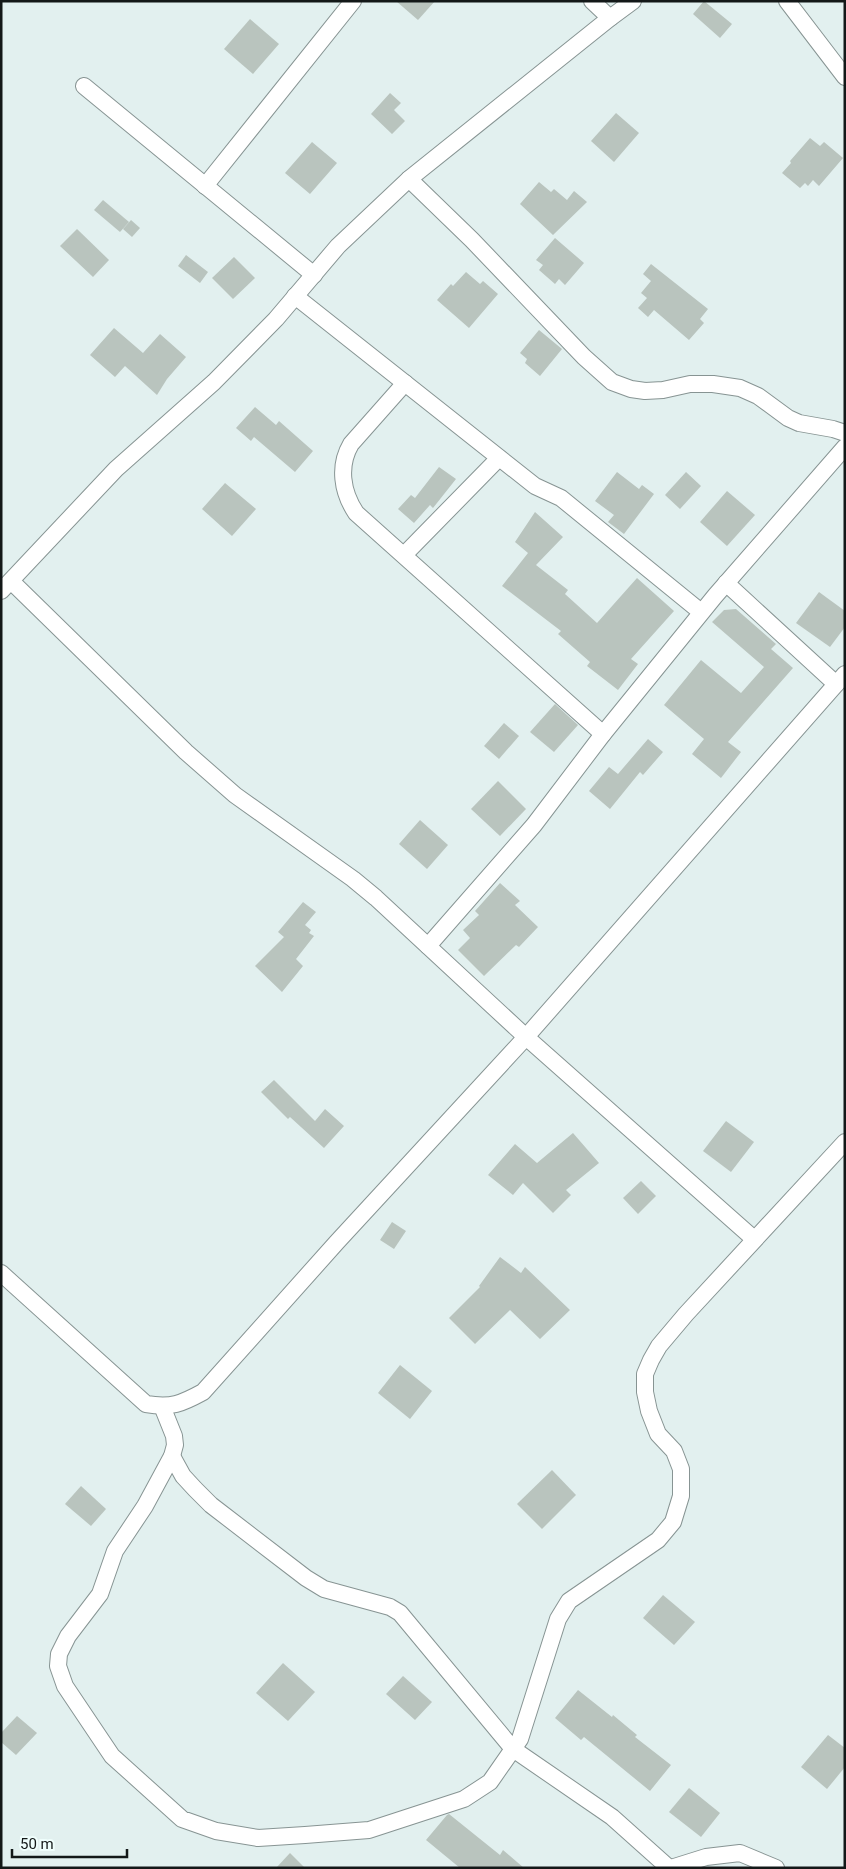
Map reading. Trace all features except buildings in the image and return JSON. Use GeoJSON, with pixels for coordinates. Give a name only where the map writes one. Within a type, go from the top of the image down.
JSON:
{"type":"FeatureCollection","features":[{"type":"Feature","properties":{"kind":"street"},"geometry":{"type":"LineString","coordinates":[[205,186],[353,1]]}},
{"type":"Feature","properties":{"kind":"street"},"geometry":{"type":"LineString","coordinates":[[592,1],[610,18]]}},
{"type":"Feature","properties":{"kind":"street"},"geometry":{"type":"LineString","coordinates":[[634,1],[610,18],[409,179],[338,246],[276,318],[214,382],[116,469],[6,586],[235,795],[353,879],[376,898],[526,1037],[754,1239]]}},
{"type":"Feature","properties":{"kind":"street"},"geometry":{"type":"LineString","coordinates":[[787,1],[845,77]]}},
{"type":"Feature","properties":{"kind":"street"},"geometry":{"type":"LineString","coordinates":[[84,86],[314,275]]}},
{"type":"Feature","properties":{"kind":"street"},"geometry":{"type":"LineString","coordinates":[[409,179],[472,240],[570,343],[612,382],[631,389],[645,391],[663,390],[690,384],[713,384],[740,388],[758,396],[788,418],[800,423],[845,433]]}},
{"type":"Feature","properties":{"kind":"street"},"geometry":{"type":"LineString","coordinates":[[295,296],[534,486],[561,498],[701,612]]}},
{"type":"Feature","properties":{"kind":"street"},"geometry":{"type":"LineString","coordinates":[[405,383],[351,444],[345,454],[343,481],[348,502],[356,514],[603,734]]}},
{"type":"Feature","properties":{"kind":"street"},"geometry":{"type":"LineString","coordinates":[[428,946],[534,825],[603,734],[701,612],[845,447]]}},
{"type":"Feature","properties":{"kind":"street"},"geometry":{"type":"LineString","coordinates":[[404,555],[499,458]]}},
{"type":"Feature","properties":{"kind":"street"},"geometry":{"type":"LineString","coordinates":[[1,1272],[146,1404],[162,1406],[180,1404],[203,1392],[337,1242],[526,1037],[840,679],[726,583]]}},
{"type":"Feature","properties":{"kind":"street"},"geometry":{"type":"LineString","coordinates":[[162,1406],[174,1436],[175,1445],[172,1456],[145,1506],[115,1551],[100,1594],[68,1636],[59,1654],[58,1666],[65,1686],[112,1756],[154,1796],[182,1819],[216,1831],[258,1838],[369,1830],[464,1799],[490,1782],[520,1739],[558,1619],[564,1606],[577,1595],[658,1540],[673,1522],[681,1496],[681,1470],[674,1451],[658,1434],[653,1425],[645,1392],[645,1374],[659,1346],[754,1239],[845,1142]]}},
{"type":"Feature","properties":{"kind":"street"},"geometry":{"type":"LineString","coordinates":[[172,1456],[183,1476],[211,1505],[306,1578],[324,1589],[390,1607],[400,1613],[513,1749],[612,1817],[670,1868],[706,1857],[740,1853],[776,1868]]}}]}
